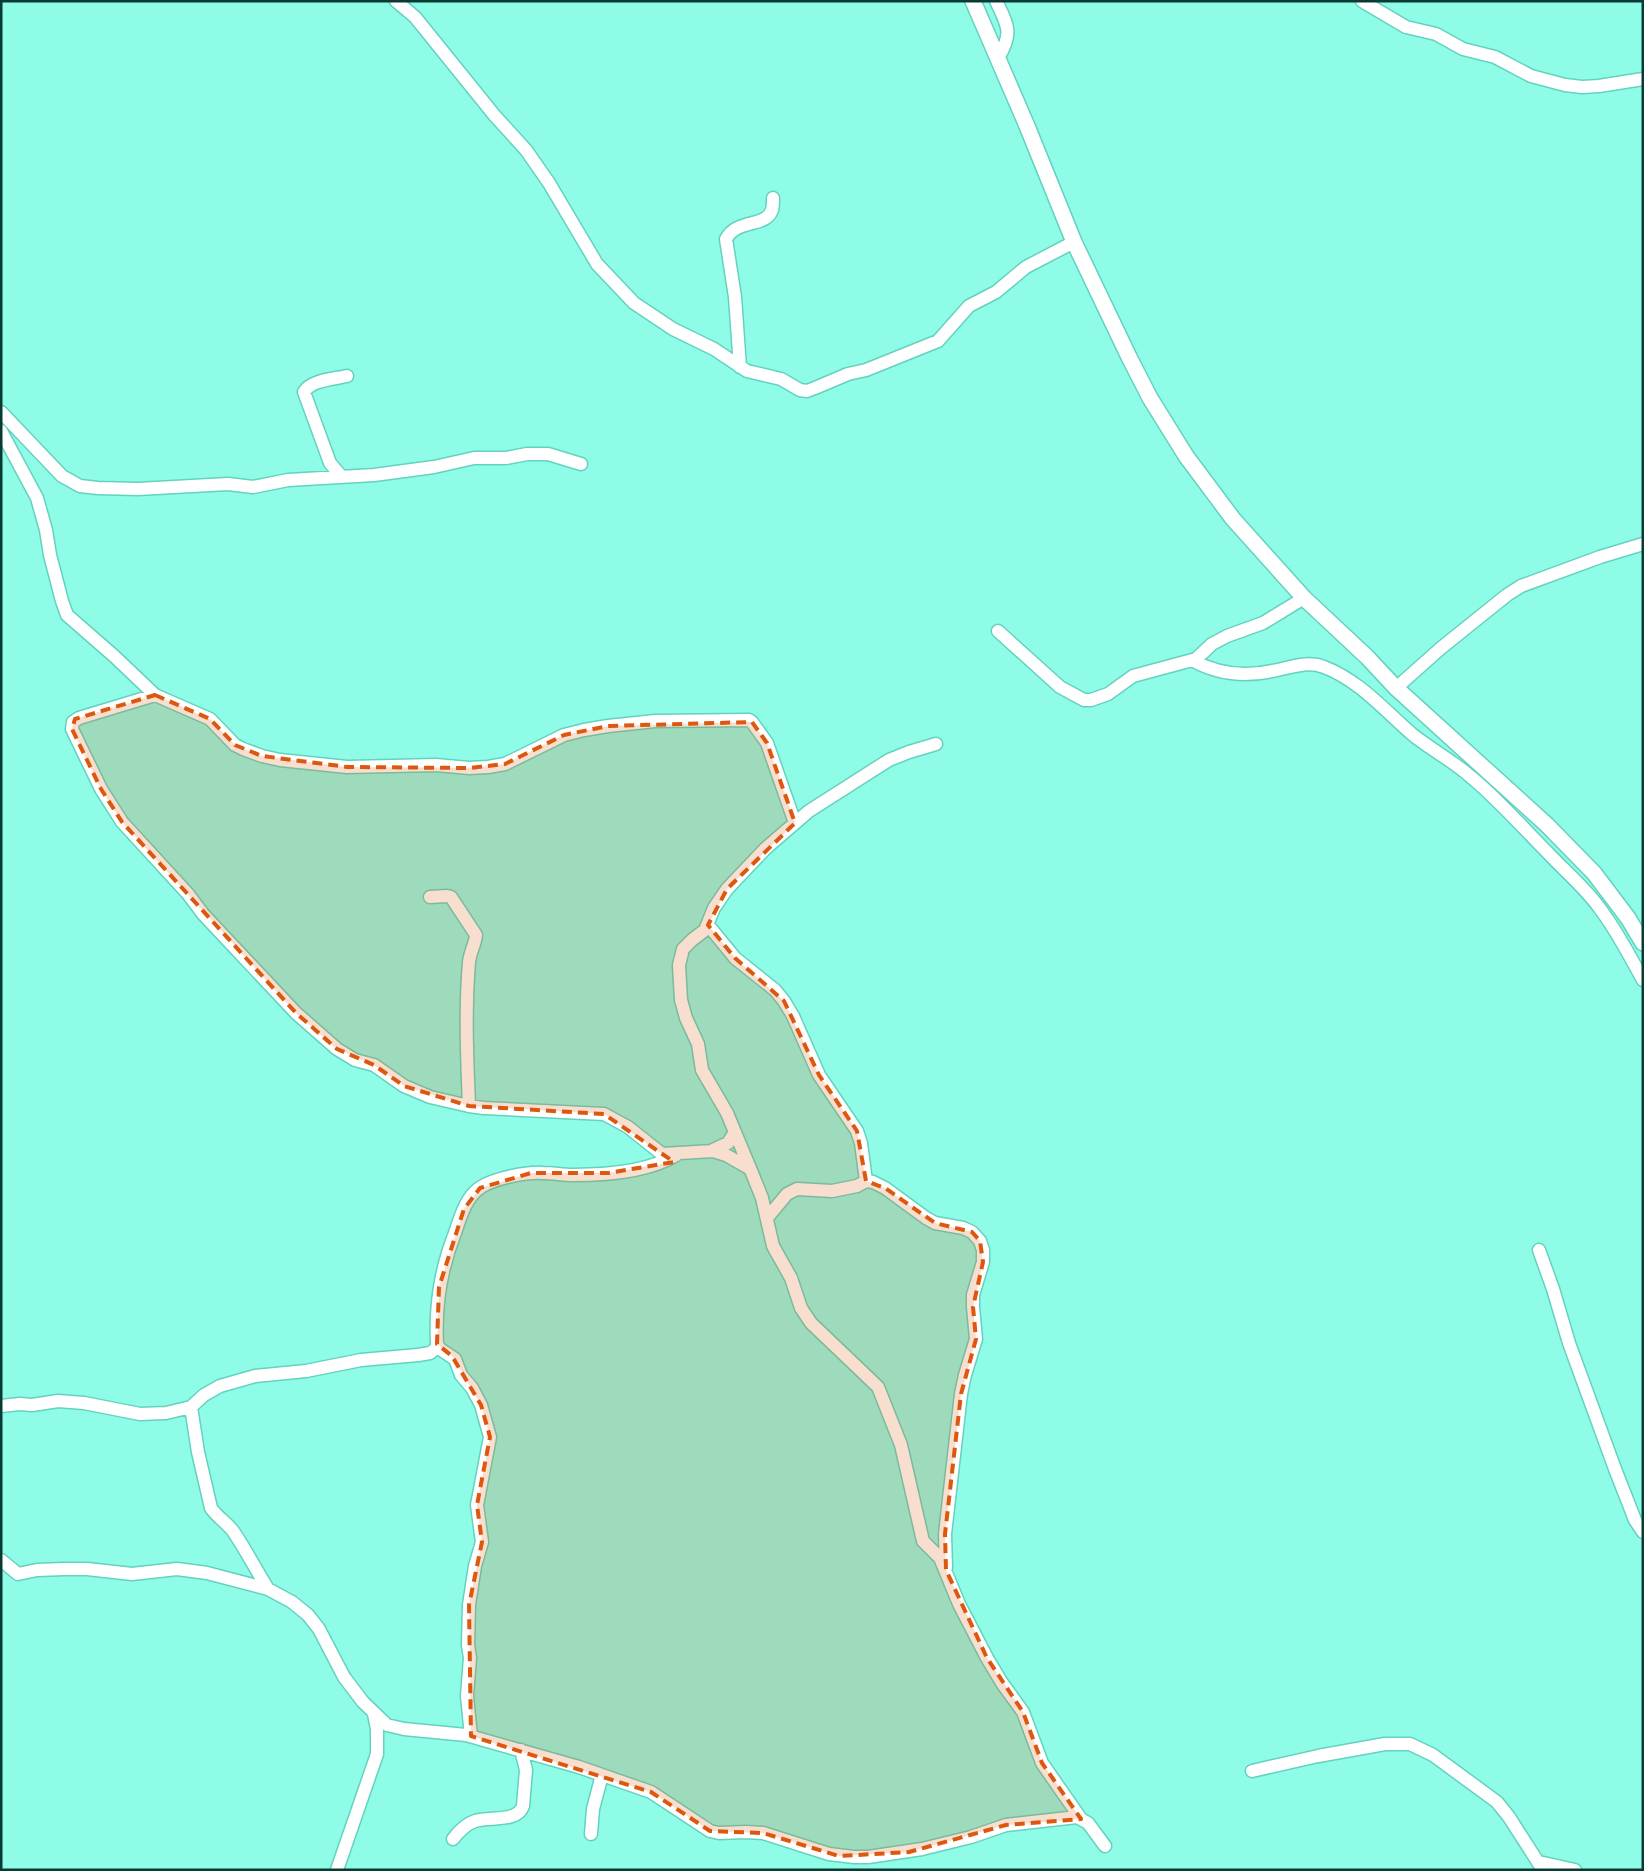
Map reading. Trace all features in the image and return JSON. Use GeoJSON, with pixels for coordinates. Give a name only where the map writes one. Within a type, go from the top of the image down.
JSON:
{"type":"FeatureCollection","features":[{"type":"Feature","properties":{"kind":"main road"},"geometry":{"type":"LineString","coordinates":[[973,1],[1074,242],[1128,357],[1175,440],[1233,519],[1304,598],[1367,657],[1396,688],[1547,825],[1594,873],[1628,918],[1643,943]]}},
{"type":"Feature","properties":{"kind":"street"},"geometry":{"type":"LineString","coordinates":[[396,1],[415,17],[495,116],[526,150],[549,183],[597,264],[634,303],[673,329],[714,349],[755,374],[781,379],[803,391],[816,388],[848,374],[866,370],[938,341],[969,306],[996,292],[1026,267],[1074,242]]}},
{"type":"Feature","properties":{"kind":"street"},"geometry":{"type":"LineString","coordinates":[[996,1],[1008,34],[1006,46],[997,60]]}},
{"type":"Feature","properties":{"kind":"street"},"geometry":{"type":"LineString","coordinates":[[1362,1],[1406,27],[1436,34],[1463,49],[1495,57],[1531,76],[1582,87],[1643,79]]}},
{"type":"Feature","properties":{"kind":"street"},"geometry":{"type":"LineString","coordinates":[[740,366],[735,297],[726,239],[735,228],[763,220],[768,216],[772,211],[773,198]]}},
{"type":"Feature","properties":{"kind":"street"},"geometry":{"type":"LineString","coordinates":[[341,476],[330,463],[304,392],[306,387],[312,384],[347,376]]}},
{"type":"Feature","properties":{"kind":"street"},"geometry":{"type":"LineString","coordinates":[[1,412],[62,476],[80,486],[138,489],[228,484],[253,487],[288,480],[374,475],[434,467],[474,458],[506,458],[538,454],[548,454],[582,464]]}},
{"type":"Feature","properties":{"kind":"street"},"geometry":{"type":"LineString","coordinates":[[1,431],[37,498],[46,530],[50,555],[67,615],[114,656],[155,696],[210,719],[236,745],[243,749],[280,760],[346,767],[436,765],[469,768],[488,767],[505,764],[564,735],[608,726],[655,721],[749,720],[766,743],[795,823]]}},
{"type":"Feature","properties":{"kind":"street"},"geometry":{"type":"LineString","coordinates":[[1396,688],[1442,648],[1507,595],[1521,586],[1600,557],[1643,544]]}},
{"type":"Feature","properties":{"kind":"street"},"geometry":{"type":"LineString","coordinates":[[998,630],[1060,687],[1084,700],[1091,700],[1108,694],[1133,676],[1201,656],[1212,644],[1227,636],[1263,623],[1304,598]]}},
{"type":"Feature","properties":{"kind":"street"},"geometry":{"type":"LineString","coordinates":[[1192,660],[1210,669],[1245,675],[1301,665],[1318,665],[1352,682],[1379,702],[1418,738],[1461,768],[1494,798],[1598,905],[1614,928],[1643,980]]}},
{"type":"Feature","properties":{"kind":"street"},"geometry":{"type":"LineString","coordinates":[[155,696],[75,719],[72,729],[100,789],[122,822],[188,894],[203,914],[296,1013],[337,1049],[355,1060],[374,1066],[404,1086],[430,1097],[469,1106],[604,1114],[628,1127],[662,1154],[711,1151],[728,1143],[735,1132]]}},
{"type":"Feature","properties":{"kind":"street"},"geometry":{"type":"LineString","coordinates":[[936,744],[889,760],[809,811],[766,848],[727,890],[714,908],[708,925],[703,932],[687,945],[681,955],[678,965],[680,1000],[698,1044],[702,1070],[727,1113],[735,1132],[762,1198],[773,1246],[791,1278],[805,1315],[839,1351],[878,1387],[884,1398],[901,1445],[921,1537],[940,1558],[959,1604],[987,1658],[1002,1683],[1024,1712],[1042,1763],[1081,1818],[1088,1823],[1105,1846]]}},
{"type":"Feature","properties":{"kind":"street"},"geometry":{"type":"LineString","coordinates":[[430,897],[452,897],[476,935],[470,960],[467,1010],[469,1106]]}},
{"type":"Feature","properties":{"kind":"street"},"geometry":{"type":"LineString","coordinates":[[708,925],[740,962],[775,990],[784,1001],[793,1016],[819,1074],[857,1131],[861,1142],[866,1181]]}},
{"type":"Feature","properties":{"kind":"street"},"geometry":{"type":"LineString","coordinates":[[711,1151],[726,1155],[750,1168]]}},
{"type":"Feature","properties":{"kind":"street"},"geometry":{"type":"LineString","coordinates":[[471,1736],[467,1696],[470,1658],[468,1645],[469,1605],[475,1566],[482,1542],[477,1505],[490,1436],[480,1405],[472,1388],[461,1376],[456,1361],[452,1356],[438,1348],[436,1338],[438,1299],[442,1272],[450,1245],[470,1198],[480,1188],[512,1176],[531,1173],[572,1175],[608,1173],[640,1168],[660,1164],[678,1154]]}},
{"type":"Feature","properties":{"kind":"street"},"geometry":{"type":"LineString","coordinates":[[767,1218],[787,1194],[798,1189],[832,1191],[857,1186],[866,1181],[885,1188],[935,1223],[963,1228],[972,1232],[980,1241],[984,1250],[983,1262],[973,1295],[976,1340],[961,1394],[945,1534],[946,1570]]}},
{"type":"Feature","properties":{"kind":"street"},"geometry":{"type":"LineString","coordinates":[[1540,1250],[1569,1343],[1615,1469],[1635,1520],[1643,1532]]}},
{"type":"Feature","properties":{"kind":"street"},"geometry":{"type":"LineString","coordinates":[[1,1406],[32,1405],[58,1401],[140,1414],[166,1413],[191,1407],[204,1395],[220,1386],[255,1376],[293,1373],[361,1360],[418,1355],[430,1353],[438,1348]]}},
{"type":"Feature","properties":{"kind":"street"},"geometry":{"type":"LineString","coordinates":[[191,1407],[198,1452],[212,1509],[234,1533],[268,1589]]}},
{"type":"Feature","properties":{"kind":"street"},"geometry":{"type":"LineString","coordinates":[[1,1560],[18,1574],[37,1570],[87,1569],[132,1574],[177,1569],[207,1573],[268,1589],[292,1602],[308,1614],[320,1629],[344,1677],[374,1714],[387,1725],[404,1729],[471,1736],[602,1775],[651,1792],[710,1831],[719,1833],[763,1833],[840,1856],[868,1857],[909,1852],[971,1837],[1006,1825],[1064,1818],[1081,1818]]}},
{"type":"Feature","properties":{"kind":"street"},"geometry":{"type":"LineString","coordinates":[[337,1870],[377,1754],[377,1729],[374,1714]]}},
{"type":"Feature","properties":{"kind":"street"},"geometry":{"type":"LineString","coordinates":[[1252,1771],[1318,1756],[1385,1744],[1410,1744],[1433,1755],[1497,1802],[1541,1866],[1575,1870]]}},
{"type":"Feature","properties":{"kind":"street"},"geometry":{"type":"LineString","coordinates":[[453,1839],[466,1826],[475,1821],[514,1816],[521,1812],[526,1770],[522,1750]]}},
{"type":"Feature","properties":{"kind":"street"},"geometry":{"type":"LineString","coordinates":[[591,1834],[594,1809],[602,1775]]}},
{"type":"Feature","properties":{"kind":"highlighted area"},"geometry":{"type":"Polygon","coordinates":[[[155,695],[210,719],[235,745],[262,756],[347,767],[469,768],[505,764],[564,735],[608,726],[752,722],[767,743],[795,823],[727,889],[708,925],[735,958],[784,1001],[819,1075],[857,1131],[866,1181],[885,1188],[935,1223],[972,1232],[980,1241],[983,1262],[973,1307],[976,1339],[961,1394],[945,1534],[946,1570],[987,1658],[1023,1712],[1042,1763],[1081,1819],[1006,1825],[909,1852],[839,1856],[763,1833],[710,1831],[651,1792],[471,1736],[469,1605],[482,1542],[477,1505],[490,1437],[481,1405],[452,1356],[437,1344],[439,1287],[464,1209],[480,1188],[531,1173],[608,1173],[674,1162],[604,1114],[469,1106],[404,1086],[374,1065],[337,1049],[296,1013],[122,822],[101,789],[72,729],[75,719],[155,695]]]}}]}
